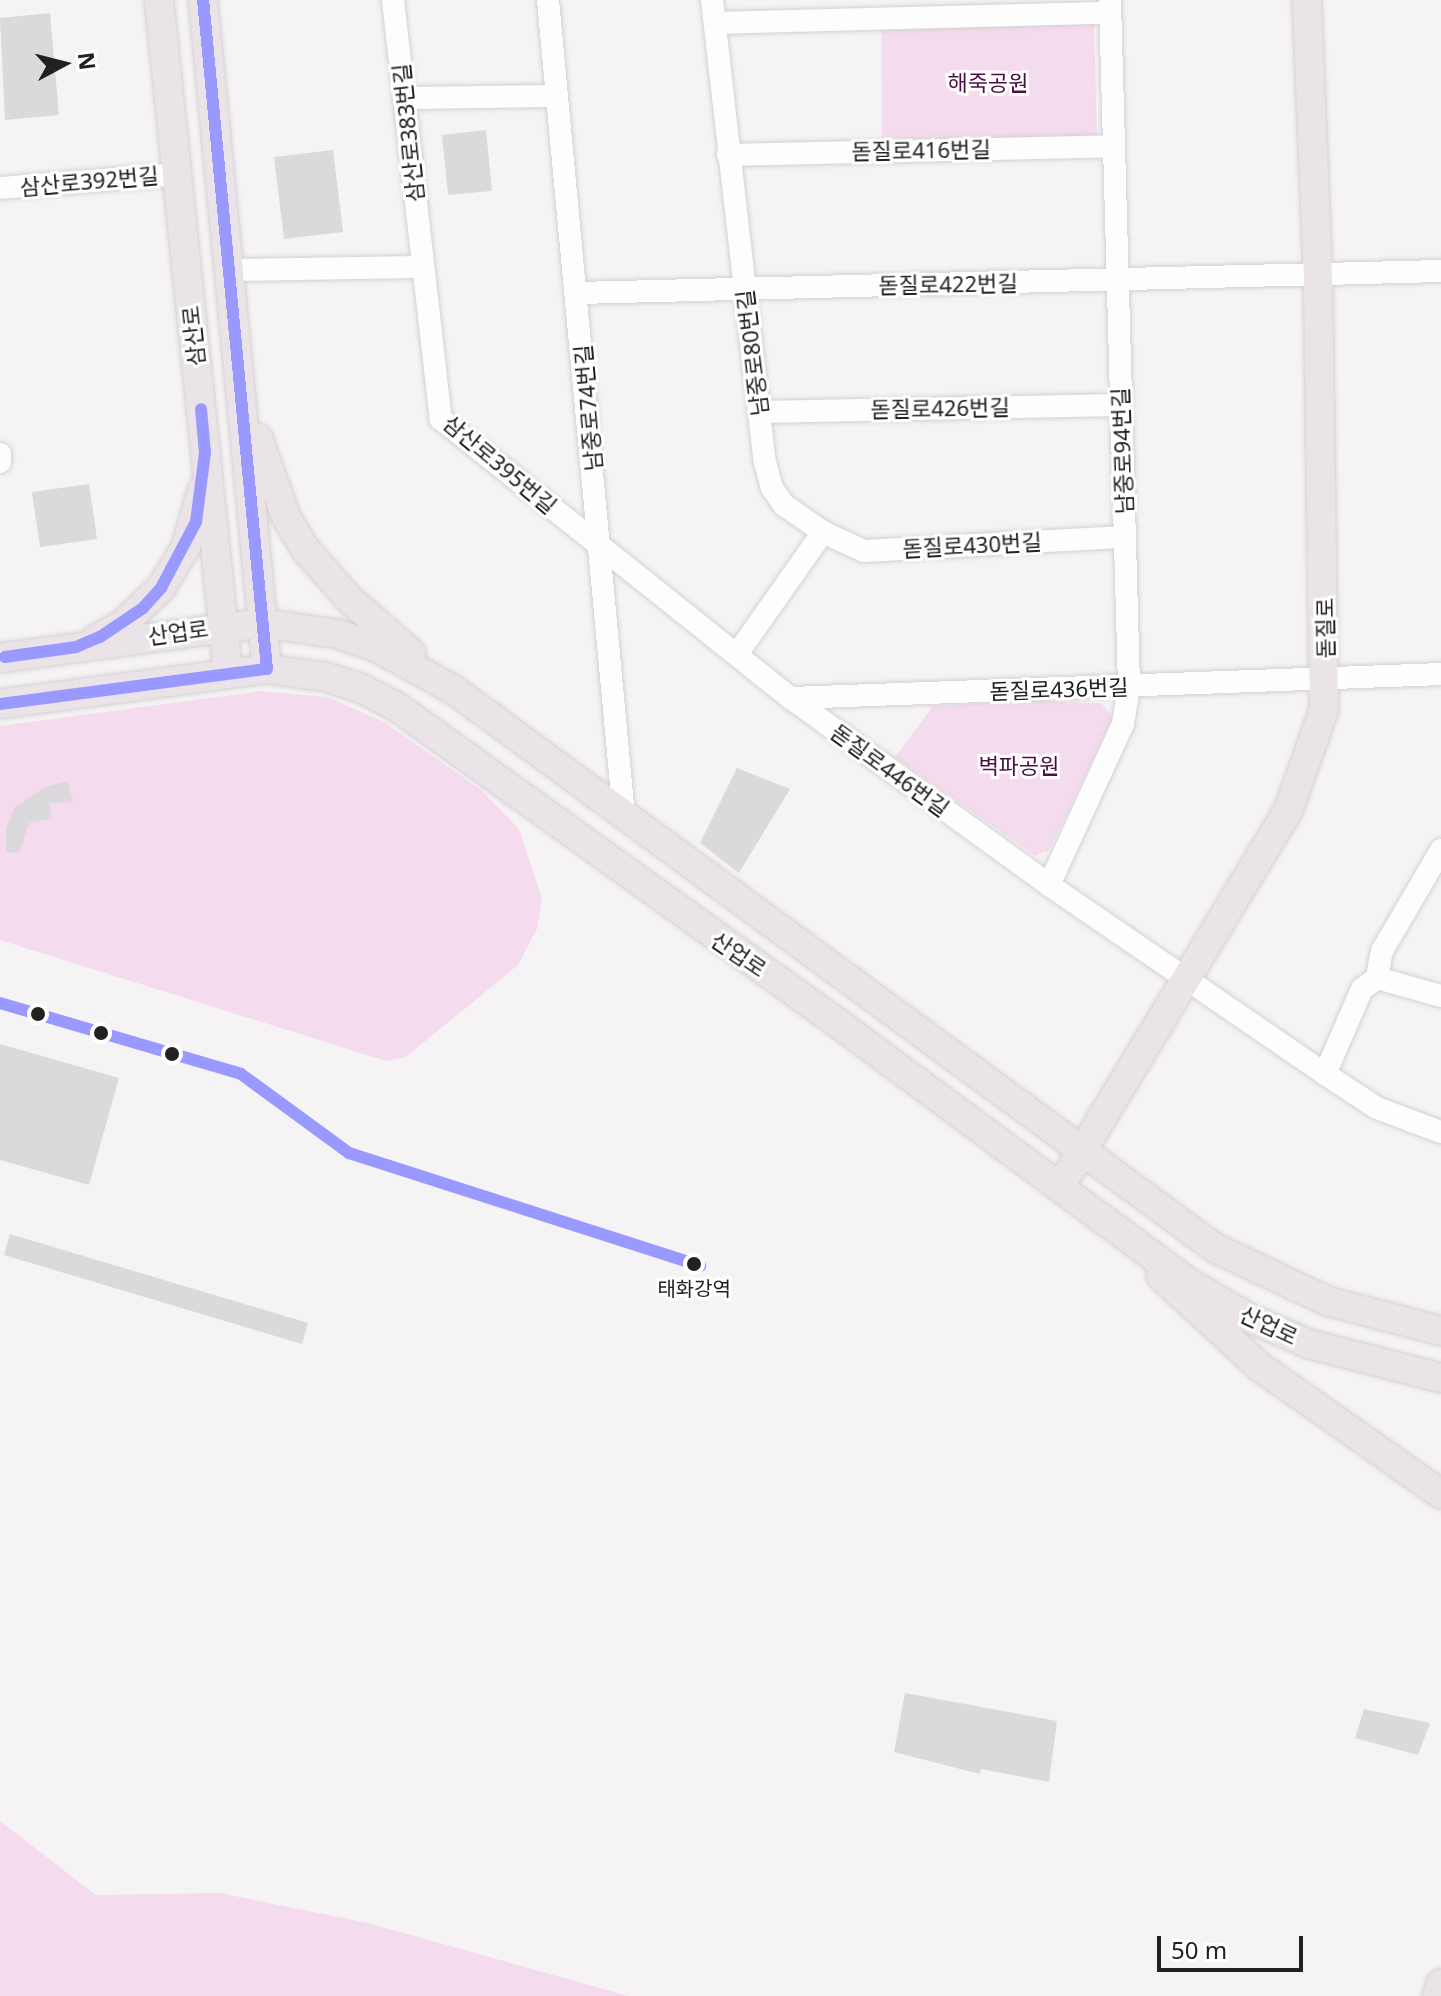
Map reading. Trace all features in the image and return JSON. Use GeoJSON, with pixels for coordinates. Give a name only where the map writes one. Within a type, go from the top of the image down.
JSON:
{"type":"FeatureCollection","features":[{"type":"Feature","properties":{"kind":"main road","name":"삼산로"},"geometry":{"type":"LineString","coordinates":[[159,0],[228,672]]}},
{"type":"Feature","properties":{"kind":"main road","name":"삼산로"},"geometry":{"type":"LineString","coordinates":[[203,0],[267,669]]}},
{"type":"Feature","properties":{"kind":"main road","name":"돋질로"},"geometry":{"type":"LineString","coordinates":[[1060,1187],[1188,983],[1288,811],[1324,710],[1326,678],[1318,278],[1307,0]]}},
{"type":"Feature","properties":{"kind":"main road"},"geometry":{"type":"LineString","coordinates":[[238,349],[267,470],[306,550],[350,600],[454,690]]}},
{"type":"Feature","properties":{"kind":"main road"},"geometry":{"type":"LineString","coordinates":[[76,647],[123,624],[161,588],[196,522],[205,453]]}},
{"type":"Feature","properties":{"kind":"main road","name":"산업로"},"geometry":{"type":"LineString","coordinates":[[0,658],[262,623],[338,634],[376,647],[454,690],[1215,1248],[1272,1279],[1327,1301],[1441,1331]]}},
{"type":"Feature","properties":{"kind":"main road","name":"산업로"},"geometry":{"type":"LineString","coordinates":[[0,704],[267,669],[326,677],[397,707],[1133,1241],[1251,1319],[1309,1344],[1441,1378]]}},
{"type":"Feature","properties":{"kind":"main road"},"geometry":{"type":"LineString","coordinates":[[1133,1241],[1215,1331],[1441,1494]]}},
{"type":"Feature","properties":{"kind":"main road"},"geometry":{"type":"LineString","coordinates":[[1437,1996],[1441,1984]]}},
{"type":"Feature","properties":{"kind":"street","name":"삼산로383번길"},"geometry":{"type":"LineString","coordinates":[[393,0],[422,267]]}},
{"type":"Feature","properties":{"kind":"street","name":"남중로74번길"},"geometry":{"type":"LineString","coordinates":[[548,0],[578,293],[624,816]]}},
{"type":"Feature","properties":{"kind":"street","name":"남중로80번길"},"geometry":{"type":"LineString","coordinates":[[712,0],[759,412],[772,488],[784,505],[823,532]]}},
{"type":"Feature","properties":{"kind":"street"},"geometry":{"type":"LineString","coordinates":[[715,23],[1110,7]]}},
{"type":"Feature","properties":{"kind":"street","name":"남중로94번길"},"geometry":{"type":"LineString","coordinates":[[1049,885],[1123,724],[1129,686],[1110,7]]}},
{"type":"Feature","properties":{"kind":"street"},"geometry":{"type":"LineString","coordinates":[[405,98],[557,96]]}},
{"type":"Feature","properties":{"kind":"street","name":"돋질로416번길"},"geometry":{"type":"LineString","coordinates":[[728,155],[1114,146]]}},
{"type":"Feature","properties":{"kind":"street","name":"삼산로392번길"},"geometry":{"type":"LineString","coordinates":[[0,188],[177,174]]}},
{"type":"Feature","properties":{"kind":"street"},"geometry":{"type":"LineString","coordinates":[[231,270],[422,267]]}},
{"type":"Feature","properties":{"kind":"street","name":"삼산로395번길"},"geometry":{"type":"LineString","coordinates":[[422,267],[441,419],[599,547]]}},
{"type":"Feature","properties":{"kind":"street","name":"돋질로422번길"},"geometry":{"type":"LineString","coordinates":[[578,293],[1318,278],[1441,271]]}},
{"type":"Feature","properties":{"kind":"street","name":"돋질로426번길"},"geometry":{"type":"LineString","coordinates":[[759,412],[1121,405]]}},
{"type":"Feature","properties":{"kind":"street"},"geometry":{"type":"LineString","coordinates":[[0,454],[0,462]]}},
{"type":"Feature","properties":{"kind":"street"},"geometry":{"type":"LineString","coordinates":[[737,654],[823,532]]}},
{"type":"Feature","properties":{"kind":"street","name":"돋질로430번길"},"geometry":{"type":"LineString","coordinates":[[823,532],[864,551],[1125,537]]}},
{"type":"Feature","properties":{"kind":"street","name":"돋질로446번길"},"geometry":{"type":"LineString","coordinates":[[599,547],[791,698],[1188,983],[1377,1108],[1441,1132]]}},
{"type":"Feature","properties":{"kind":"street","name":"돋질로436번길"},"geometry":{"type":"LineString","coordinates":[[791,698],[1441,674]]}},
{"type":"Feature","properties":{"kind":"street"},"geometry":{"type":"LineString","coordinates":[[1325,1074],[1362,989],[1377,978],[1382,951],[1441,850]]}},
{"type":"Feature","properties":{"kind":"street"},"geometry":{"type":"LineString","coordinates":[[1377,978],[1441,996]]}},
{"type":"Feature","properties":{"kind":"green space","name":"해죽공원"},"geometry":{"type":"Polygon","coordinates":[[[1094,23],[1097,137],[882,143],[881,28],[1094,23]]]}},
{"type":"Feature","properties":{"kind":"green space"},"geometry":{"type":"Polygon","coordinates":[[[261,691],[327,697],[384,722],[481,790],[519,829],[542,899],[537,929],[518,965],[406,1057],[386,1061],[0,940],[0,726],[261,691]]]}},
{"type":"Feature","properties":{"kind":"green space","name":"벽파공원"},"geometry":{"type":"Polygon","coordinates":[[[1031,701],[1101,703],[1113,717],[1049,850],[1035,856],[895,757],[933,706],[1031,701]]]}},
{"type":"Feature","properties":{"kind":"green space"},"geometry":{"type":"Polygon","coordinates":[[[0,1821],[96,1895],[220,1893],[368,1923],[628,1996],[0,1996],[0,1821]]]}},
{"type":"Feature","properties":{"kind":"building"},"geometry":{"type":"Polygon","coordinates":[[[50,13],[59,115],[5,120],[0,18],[50,13]]]}},
{"type":"Feature","properties":{"kind":"building"},"geometry":{"type":"Polygon","coordinates":[[[486,130],[492,191],[448,195],[442,135],[486,130]]]}},
{"type":"Feature","properties":{"kind":"building"},"geometry":{"type":"Polygon","coordinates":[[[333,150],[343,232],[284,239],[274,157],[333,150]]]}},
{"type":"Feature","properties":{"kind":"building"},"geometry":{"type":"Polygon","coordinates":[[[89,484],[97,539],[40,547],[32,492],[89,484]]]}},
{"type":"Feature","properties":{"kind":"building"},"geometry":{"type":"Polygon","coordinates":[[[737,768],[790,789],[739,873],[700,843],[737,768]]]}},
{"type":"Feature","properties":{"kind":"building"},"geometry":{"type":"Polygon","coordinates":[[[68,781],[73,802],[49,803],[52,819],[29,823],[20,852],[6,853],[6,828],[15,807],[47,786],[68,781]]]}},
{"type":"Feature","properties":{"kind":"building"},"geometry":{"type":"Polygon","coordinates":[[[0,1044],[119,1078],[89,1185],[0,1160],[0,1044]]]}},
{"type":"Feature","properties":{"kind":"building"},"geometry":{"type":"Polygon","coordinates":[[[10,1234],[308,1323],[302,1344],[4,1255],[10,1234]]]}},
{"type":"Feature","properties":{"kind":"building"},"geometry":{"type":"Polygon","coordinates":[[[905,1693],[1057,1721],[1049,1782],[981,1769],[980,1774],[894,1752],[905,1693]]]}},
{"type":"Feature","properties":{"kind":"building"},"geometry":{"type":"Polygon","coordinates":[[[1364,1709],[1430,1723],[1418,1755],[1355,1738],[1364,1709]]]}},
{"type":"Feature","properties":{"kind":"transit line"},"geometry":{"type":"LineString","coordinates":[[0,704],[267,669],[203,0]]}},
{"type":"Feature","properties":{"kind":"transit line"},"geometry":{"type":"LineString","coordinates":[[5,657],[76,647],[100,637],[143,608],[161,588],[196,522],[205,453],[201,409]]}},
{"type":"Feature","properties":{"kind":"transit line"},"geometry":{"type":"LineString","coordinates":[[0,1003],[241,1074],[349,1153],[700,1266]]}},
{"type":"Feature","properties":{"kind":"place","name":"태화강역"},"geometry":{"type":"Point","coordinates":[694,1264]}}]}
